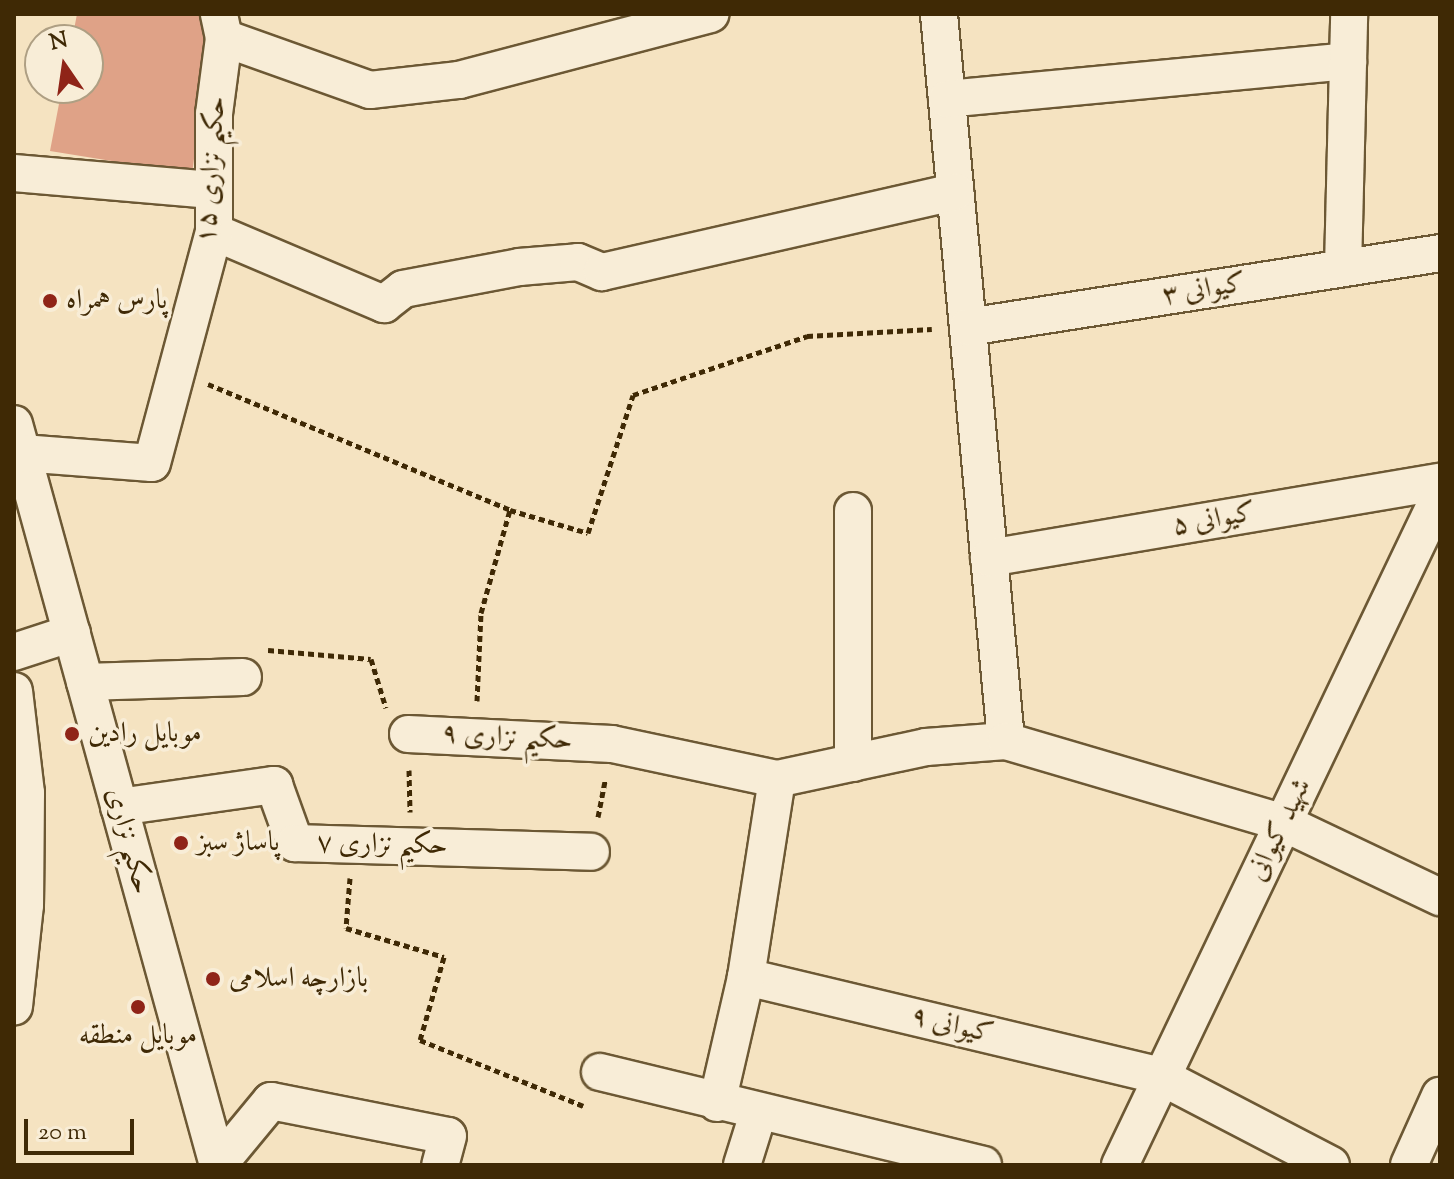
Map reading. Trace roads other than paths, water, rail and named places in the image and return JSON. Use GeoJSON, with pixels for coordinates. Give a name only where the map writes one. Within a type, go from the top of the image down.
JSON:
{"type":"FeatureCollection","features":[{"type":"Feature","properties":{"kind":"street"},"geometry":{"type":"LineString","coordinates":[[222,26],[370,90],[459,80],[710,14]]}},
{"type":"Feature","properties":{"kind":"street"},"geometry":{"type":"LineString","coordinates":[[939,14],[1006,741],[1284,823],[1440,897]]}},
{"type":"Feature","properties":{"kind":"street"},"geometry":{"type":"LineString","coordinates":[[1343,268],[1349,14]]}},
{"type":"Feature","properties":{"kind":"street","name":"حکیم نزاری ۱۵"},"geometry":{"type":"LineString","coordinates":[[18,439],[152,463],[173,369],[214,232],[211,190],[222,26]]}},
{"type":"Feature","properties":{"kind":"street"},"geometry":{"type":"LineString","coordinates":[[947,99],[1348,61]]}},
{"type":"Feature","properties":{"kind":"street"},"geometry":{"type":"LineString","coordinates":[[14,173],[211,190]]}},
{"type":"Feature","properties":{"kind":"street"},"geometry":{"type":"LineString","coordinates":[[214,232],[384,304],[403,289],[519,267],[578,262],[602,272],[955,192]]}},
{"type":"Feature","properties":{"kind":"street","name":"کیوانی ۳"},"geometry":{"type":"LineString","coordinates":[[968,327],[1440,253]]}},
{"type":"Feature","properties":{"kind":"street","name":"حکیم نزاری"},"geometry":{"type":"LineString","coordinates":[[18,439],[218,1165]]}},
{"type":"Feature","properties":{"kind":"street","name":"کیوانی ۵"},"geometry":{"type":"LineString","coordinates":[[989,558],[1440,482]]}},
{"type":"Feature","properties":{"kind":"street","name":"شهید کیوانی"},"geometry":{"type":"LineString","coordinates":[[1120,1165],[1158,1075],[1284,823],[1440,495]]}},
{"type":"Feature","properties":{"kind":"street"},"geometry":{"type":"LineString","coordinates":[[853,511],[853,763]]}},
{"type":"Feature","properties":{"kind":"street"},"geometry":{"type":"LineString","coordinates":[[14,652],[72,633]]}},
{"type":"Feature","properties":{"kind":"street"},"geometry":{"type":"LineString","coordinates":[[85,682],[243,677]]}},
{"type":"Feature","properties":{"kind":"street"},"geometry":{"type":"LineString","coordinates":[[14,691],[26,793],[25,905],[14,1006]]}},
{"type":"Feature","properties":{"kind":"street","name":"حکیم نزاری ۹"},"geometry":{"type":"LineString","coordinates":[[408,734],[476,734],[612,744],[777,779],[926,747],[1006,741]]}},
{"type":"Feature","properties":{"kind":"street"},"geometry":{"type":"LineString","coordinates":[[717,1103],[746,977],[777,779]]}},
{"type":"Feature","properties":{"kind":"street","name":"حکیم نزاری ۷"},"geometry":{"type":"LineString","coordinates":[[119,807],[274,785],[295,843],[411,844],[591,852]]}},
{"type":"Feature","properties":{"kind":"street","name":"کیوانی ۹"},"geometry":{"type":"LineString","coordinates":[[746,977],[1158,1075],[1330,1165]]}},
{"type":"Feature","properties":{"kind":"street"},"geometry":{"type":"LineString","coordinates":[[600,1072],[758,1114],[983,1165]]}},
{"type":"Feature","properties":{"kind":"street"},"geometry":{"type":"LineString","coordinates":[[1409,1165],[1440,1096]]}},
{"type":"Feature","properties":{"kind":"street"},"geometry":{"type":"LineString","coordinates":[[218,1165],[271,1101],[448,1136],[440,1165]]}},
{"type":"Feature","properties":{"kind":"street"},"geometry":{"type":"LineString","coordinates":[[742,1165],[758,1114]]}},
{"type":"Feature","properties":{"kind":"place","name":"پارس همراه"},"geometry":{"type":"Point","coordinates":[50,301]}},
{"type":"Feature","properties":{"kind":"place","name":"موبایل رادین"},"geometry":{"type":"Point","coordinates":[72,734]}},
{"type":"Feature","properties":{"kind":"place","name":"پاساژ سبز"},"geometry":{"type":"Point","coordinates":[181,843]}},
{"type":"Feature","properties":{"kind":"place","name":"بازارچه اسلامی"},"geometry":{"type":"Point","coordinates":[213,979]}},
{"type":"Feature","properties":{"kind":"place","name":"موبایل منطقه"},"geometry":{"type":"Point","coordinates":[138,1007]}}]}
